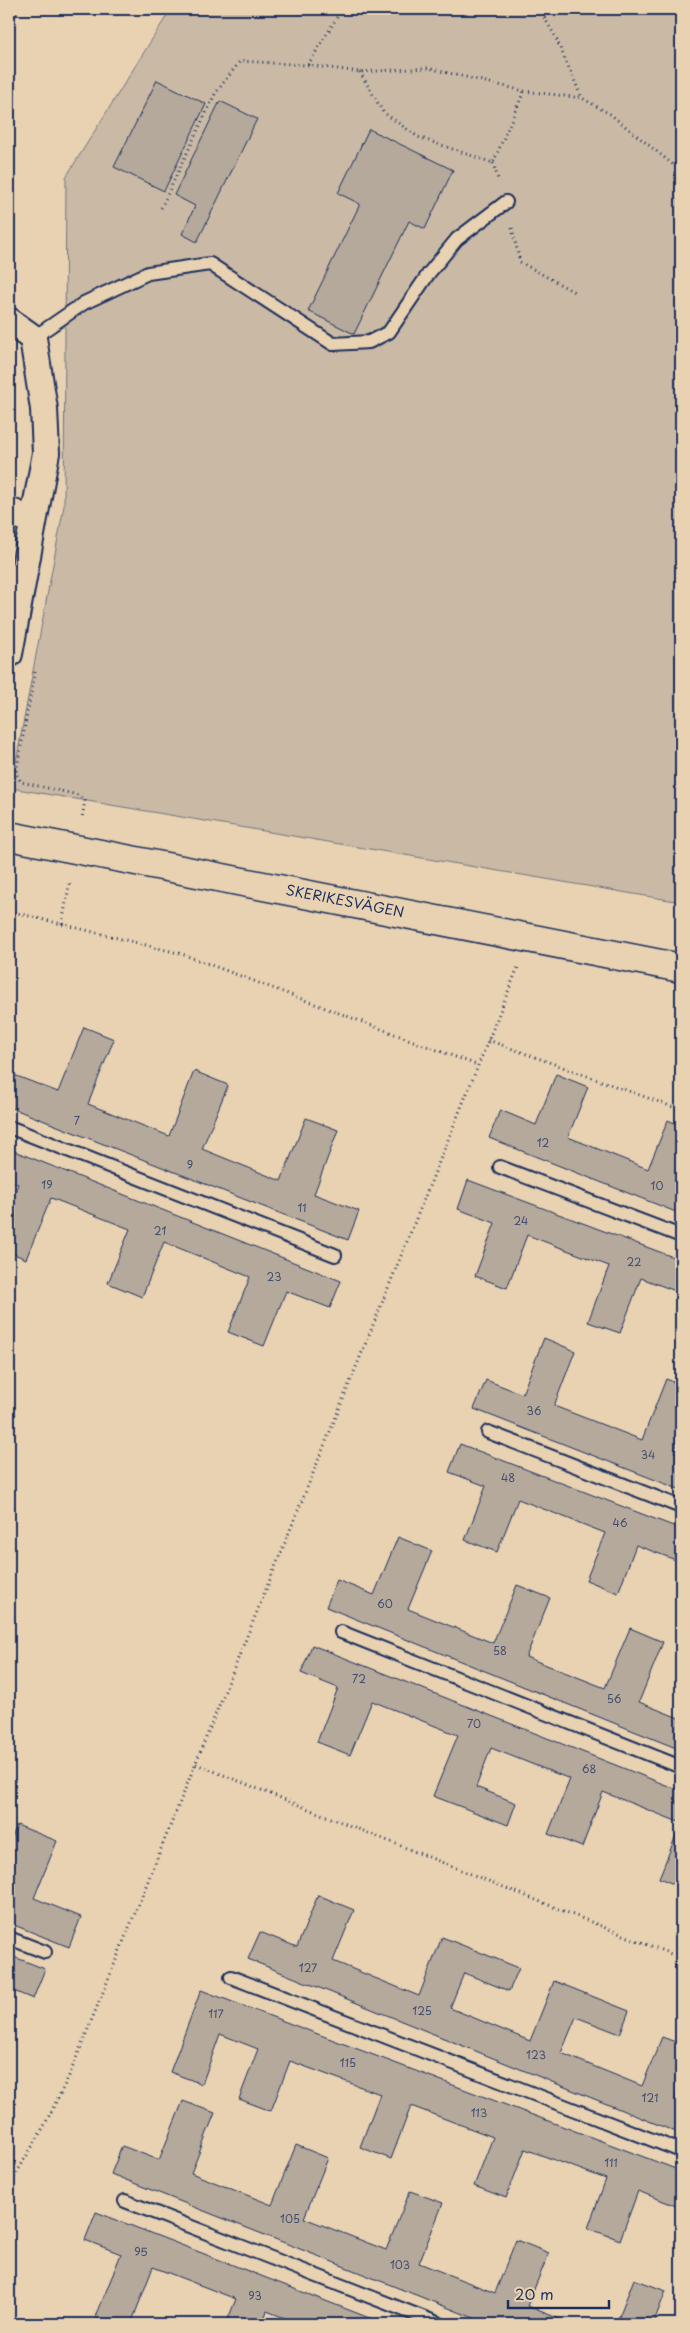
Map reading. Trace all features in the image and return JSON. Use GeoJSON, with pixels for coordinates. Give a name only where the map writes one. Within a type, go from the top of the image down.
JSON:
{"type":"FeatureCollection","features":[{"type":"Feature","properties":{"kind":"street"},"geometry":{"type":"LineString","coordinates":[[9,321],[32,338],[44,409],[46,453],[9,654]]}},
{"type":"Feature","properties":{"kind":"street"},"geometry":{"type":"LineString","coordinates":[[9,511],[33,521]]}},
{"type":"Feature","properties":{"kind":"street","name":"SKERIKESVÄGEN"},"geometry":{"type":"LineString","coordinates":[[9,836],[681,968]]}},
{"type":"Feature","properties":{"kind":"lane"},"geometry":{"type":"LineString","coordinates":[[32,338],[91,299],[148,273],[210,264],[333,344],[369,342],[388,332],[429,273],[457,239],[506,202]]}},
{"type":"Feature","properties":{"kind":"lane"},"geometry":{"type":"LineString","coordinates":[[9,1127],[335,1255]]}},
{"type":"Feature","properties":{"kind":"lane"},"geometry":{"type":"LineString","coordinates":[[500,1167],[681,1236]]}},
{"type":"Feature","properties":{"kind":"lane"},"geometry":{"type":"LineString","coordinates":[[488,1432],[681,1507]]}},
{"type":"Feature","properties":{"kind":"lane"},"geometry":{"type":"LineString","coordinates":[[341,1632],[681,1767]]}},
{"type":"Feature","properties":{"kind":"lane"},"geometry":{"type":"LineString","coordinates":[[9,1938],[45,1952]]}},
{"type":"Feature","properties":{"kind":"lane"},"geometry":{"type":"LineString","coordinates":[[231,1977],[681,2151]]}},
{"type":"Feature","properties":{"kind":"lane"},"geometry":{"type":"LineString","coordinates":[[125,2201],[440,2324]]}},
{"type":"Feature","properties":{"kind":"path"},"geometry":{"type":"LineString","coordinates":[[308,65],[342,9]]}},
{"type":"Feature","properties":{"kind":"path"},"geometry":{"type":"LineString","coordinates":[[539,9],[554,34],[582,98]]}},
{"type":"Feature","properties":{"kind":"path"},"geometry":{"type":"LineString","coordinates":[[161,208],[215,94],[240,61],[308,65],[360,72],[428,68],[524,91],[582,98],[610,114],[681,172]]}},
{"type":"Feature","properties":{"kind":"path"},"geometry":{"type":"LineString","coordinates":[[360,72],[383,112],[418,137],[493,163]]}},
{"type":"Feature","properties":{"kind":"path"},"geometry":{"type":"LineString","coordinates":[[524,91],[493,163],[506,202],[520,262],[574,292]]}},
{"type":"Feature","properties":{"kind":"path"},"geometry":{"type":"LineString","coordinates":[[37,662],[16,774],[21,782],[78,794],[85,801],[62,924]]}},
{"type":"Feature","properties":{"kind":"path"},"geometry":{"type":"LineString","coordinates":[[9,912],[182,954],[477,1065]]}},
{"type":"Feature","properties":{"kind":"path"},"geometry":{"type":"LineString","coordinates":[[9,2186],[43,2128],[69,2076],[530,938]]}},
{"type":"Feature","properties":{"kind":"path"},"geometry":{"type":"LineString","coordinates":[[488,1040],[681,1110]]}},
{"type":"Feature","properties":{"kind":"path"},"geometry":{"type":"LineString","coordinates":[[196,1764],[681,1958]]}},
{"type":"Feature","properties":{"kind":"shaded area"},"geometry":{"type":"Polygon","coordinates":[[[171,9],[681,9],[681,902],[11,788],[64,506],[66,177],[171,9]]]}},
{"type":"Feature","properties":{"kind":"building"},"geometry":{"type":"Polygon","coordinates":[[[9,9],[19,9],[9,29],[9,9]]]}},
{"type":"Feature","properties":{"kind":"building"},"geometry":{"type":"Polygon","coordinates":[[[157,80],[206,104],[164,191],[114,167],[157,80]]]}},
{"type":"Feature","properties":{"kind":"building"},"geometry":{"type":"Polygon","coordinates":[[[220,101],[257,119],[197,242],[182,234],[195,206],[174,195],[220,101]]]}},
{"type":"Feature","properties":{"kind":"building"},"geometry":{"type":"Polygon","coordinates":[[[369,129],[453,170],[425,229],[409,221],[354,334],[308,311],[360,204],[338,193],[369,129]]]}},
{"type":"Feature","properties":{"kind":"building"},"geometry":{"type":"Polygon","coordinates":[[[84,1027],[114,1039],[88,1104],[169,1136],[194,1071],[228,1085],[202,1149],[281,1181],[306,1118],[338,1130],[314,1194],[359,1211],[348,1240],[9,1107],[9,1073],[58,1092],[84,1027]]]}},
{"type":"Feature","properties":{"kind":"building"},"geometry":{"type":"Polygon","coordinates":[[[556,1074],[588,1087],[568,1137],[648,1169],[668,1120],[681,1126],[681,1214],[489,1138],[500,1110],[536,1125],[556,1074]]]}},
{"type":"Feature","properties":{"kind":"building"},"geometry":{"type":"Polygon","coordinates":[[[9,1149],[341,1281],[330,1308],[286,1291],[264,1346],[228,1332],[250,1277],[164,1242],[142,1297],[108,1283],[130,1229],[51,1198],[26,1259],[9,1252],[9,1207],[18,1184],[9,1181],[9,1149]]]}},
{"type":"Feature","properties":{"kind":"building"},"geometry":{"type":"Polygon","coordinates":[[[468,1180],[681,1260],[681,1293],[641,1278],[620,1333],[588,1322],[609,1266],[527,1235],[507,1288],[475,1276],[495,1223],[458,1209],[468,1180]]]}},
{"type":"Feature","properties":{"kind":"building"},"geometry":{"type":"Polygon","coordinates":[[[544,1338],[575,1351],[554,1406],[642,1440],[666,1379],[681,1385],[681,1433],[674,1452],[681,1455],[681,1490],[474,1409],[486,1380],[522,1394],[544,1338]]]}},
{"type":"Feature","properties":{"kind":"building"},"geometry":{"type":"Polygon","coordinates":[[[460,1444],[681,1529],[681,1562],[636,1545],[618,1593],[586,1580],[605,1533],[518,1499],[497,1552],[465,1540],[486,1486],[449,1472],[460,1444]]]}},
{"type":"Feature","properties":{"kind":"building"},"geometry":{"type":"Polygon","coordinates":[[[398,1537],[432,1551],[408,1609],[493,1643],[517,1585],[550,1598],[526,1657],[605,1688],[630,1628],[663,1642],[639,1702],[681,1719],[681,1750],[326,1607],[337,1580],[374,1595],[398,1537]]]}},
{"type":"Feature","properties":{"kind":"building"},"geometry":{"type":"Polygon","coordinates":[[[312,1645],[681,1791],[681,1823],[603,1792],[582,1847],[548,1834],[570,1779],[491,1748],[476,1787],[516,1803],[508,1825],[433,1796],[458,1735],[372,1701],[350,1755],[317,1742],[338,1688],[301,1673],[312,1645]]]}},
{"type":"Feature","properties":{"kind":"building"},"geometry":{"type":"Polygon","coordinates":[[[681,1823],[681,1887],[659,1878],[681,1823]]]}},
{"type":"Feature","properties":{"kind":"building"},"geometry":{"type":"Polygon","coordinates":[[[17,1825],[57,1841],[34,1898],[81,1917],[69,1947],[9,1923],[9,1845],[17,1825]]]}},
{"type":"Feature","properties":{"kind":"building"},"geometry":{"type":"Polygon","coordinates":[[[318,1895],[354,1910],[333,1961],[419,1996],[442,1937],[519,1968],[509,1991],[464,1973],[450,2008],[530,2041],[554,1981],[629,2011],[620,2034],[576,2017],[561,2053],[642,2086],[662,2037],[681,2044],[681,2085],[675,2099],[681,2101],[681,2134],[248,1959],[260,1932],[297,1947],[318,1895]]]}},
{"type":"Feature","properties":{"kind":"building"},"geometry":{"type":"Polygon","coordinates":[[[9,1955],[45,1969],[33,1999],[9,1989],[9,1955]]]}},
{"type":"Feature","properties":{"kind":"building"},"geometry":{"type":"Polygon","coordinates":[[[201,1990],[681,2171],[681,2208],[638,2191],[620,2240],[588,2228],[606,2179],[525,2149],[506,2198],[474,2186],[493,2137],[411,2106],[391,2159],[360,2147],[380,2094],[290,2061],[271,2111],[239,2099],[258,2049],[220,2034],[202,2084],[170,2072],[201,1990]]]}},
{"type":"Feature","properties":{"kind":"building"},"geometry":{"type":"Polygon","coordinates":[[[183,2101],[215,2113],[191,2173],[272,2205],[296,2145],[328,2158],[304,2218],[386,2250],[410,2191],[443,2203],[419,2263],[495,2293],[516,2240],[549,2253],[527,2306],[573,2324],[489,2324],[111,2174],[122,2146],[159,2160],[183,2101]]]}},
{"type":"Feature","properties":{"kind":"building"},"geometry":{"type":"Polygon","coordinates":[[[96,2212],[385,2324],[300,2324],[267,2311],[262,2324],[226,2324],[236,2299],[153,2267],[131,2324],[108,2324],[95,2319],[121,2254],[85,2240],[96,2212]]]}},
{"type":"Feature","properties":{"kind":"building"},"geometry":{"type":"Polygon","coordinates":[[[634,2279],[666,2291],[653,2324],[616,2324],[634,2279]]]}}]}
